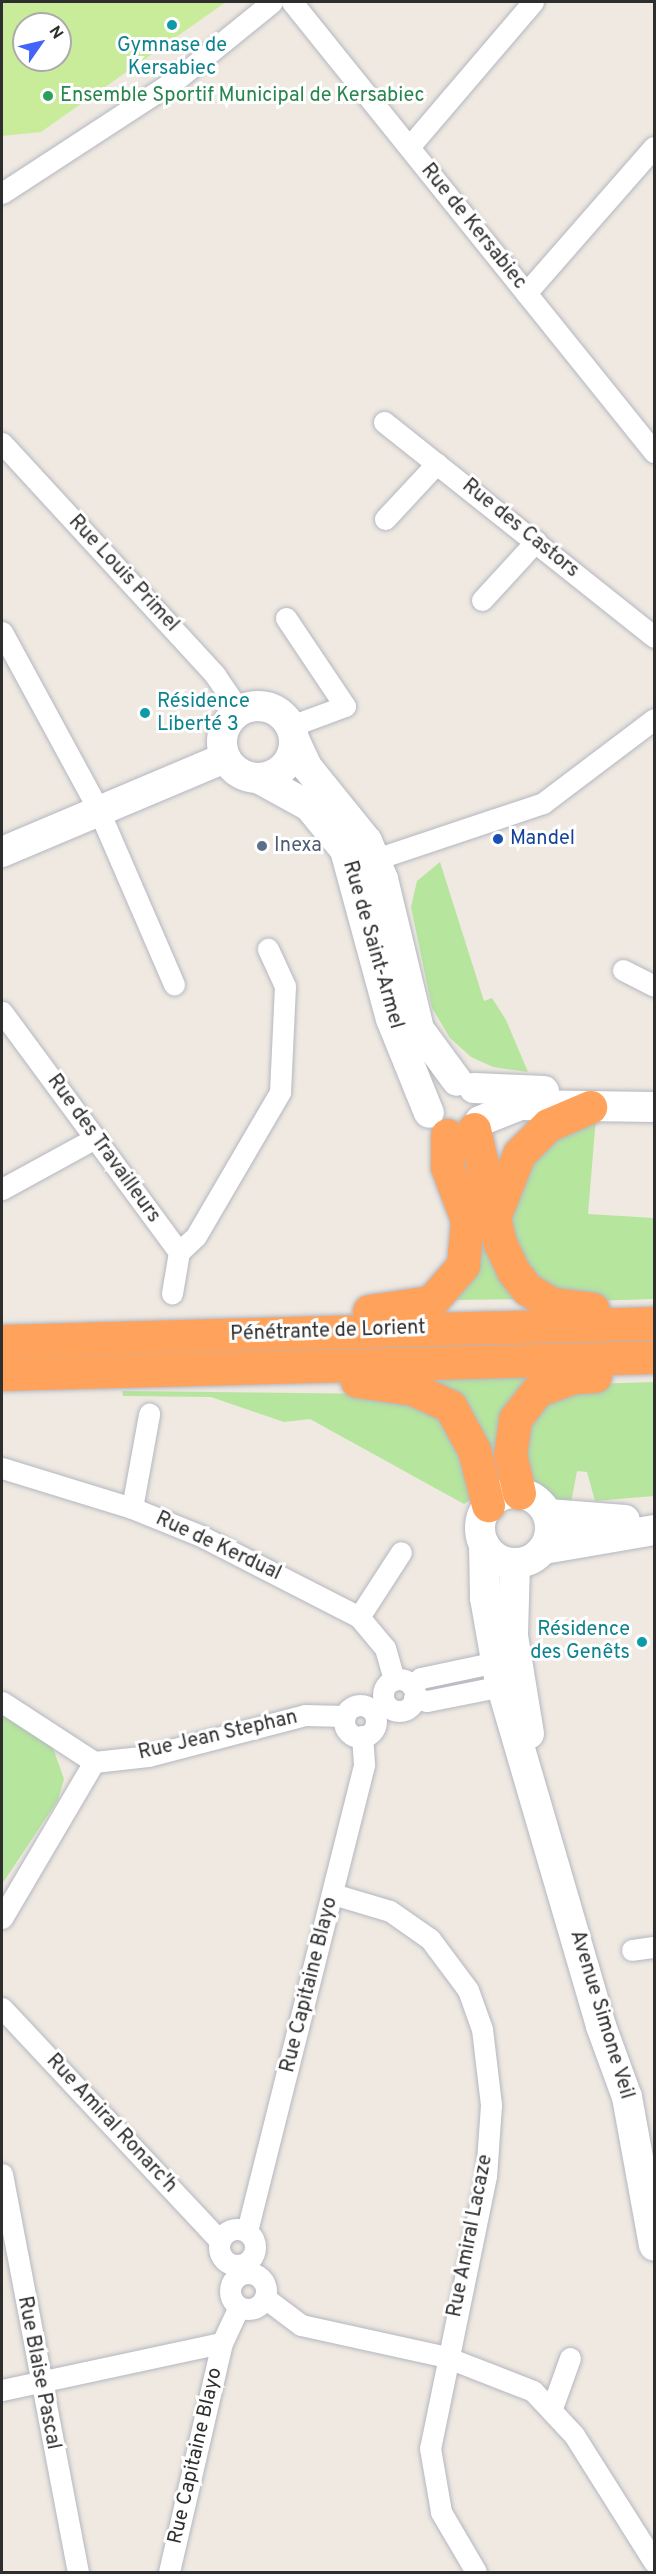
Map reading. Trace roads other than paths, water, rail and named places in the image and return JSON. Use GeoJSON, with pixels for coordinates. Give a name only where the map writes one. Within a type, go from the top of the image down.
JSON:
{"type":"FeatureCollection","features":[{"type":"Feature","properties":{"kind":"highway"},"geometry":{"type":"LineString","coordinates":[[496,1212],[519,1154],[548,1125],[605,1106]]}},
{"type":"Feature","properties":{"kind":"highway"},"geometry":{"type":"LineString","coordinates":[[458,1125],[496,1212],[500,1244],[527,1289],[552,1304],[585,1309],[654,1307]]}},
{"type":"Feature","properties":{"kind":"highway"},"geometry":{"type":"LineString","coordinates":[[2,1331],[401,1310],[431,1302],[454,1282],[469,1244],[467,1220],[447,1167],[458,1125]]}},
{"type":"Feature","properties":{"kind":"highway","name":"Pénétrante de Lorient"},"geometry":{"type":"LineString","coordinates":[[2,1341],[654,1323]]}},
{"type":"Feature","properties":{"kind":"highway","name":"Pénétrante de Lorient"},"geometry":{"type":"LineString","coordinates":[[2,1374],[654,1357]]}},
{"type":"Feature","properties":{"kind":"highway"},"geometry":{"type":"LineString","coordinates":[[519,1492],[510,1438],[515,1419],[538,1390],[574,1377],[654,1374]]}},
{"type":"Feature","properties":{"kind":"highway"},"geometry":{"type":"LineString","coordinates":[[2,1383],[362,1381],[404,1386],[450,1406],[461,1419],[488,1505]]}},
{"type":"Feature","properties":{"kind":"street"},"geometry":{"type":"LineString","coordinates":[[2,193],[177,79],[272,2]]}},
{"type":"Feature","properties":{"kind":"street","name":"Rue de Kersabiec"},"geometry":{"type":"LineString","coordinates":[[292,2],[654,452]]}},
{"type":"Feature","properties":{"kind":"street"},"geometry":{"type":"LineString","coordinates":[[409,147],[533,2]]}},
{"type":"Feature","properties":{"kind":"street"},"geometry":{"type":"LineString","coordinates":[[526,293],[654,147]]}},
{"type":"Feature","properties":{"kind":"street","name":"Rue des Castors"},"geometry":{"type":"LineString","coordinates":[[384,422],[536,541],[654,638]]}},
{"type":"Feature","properties":{"kind":"street","name":"Rue Louis Primel"},"geometry":{"type":"LineString","coordinates":[[2,443],[200,658],[239,710]]}},
{"type":"Feature","properties":{"kind":"street"},"geometry":{"type":"LineString","coordinates":[[385,519],[437,464]]}},
{"type":"Feature","properties":{"kind":"street"},"geometry":{"type":"LineString","coordinates":[[482,600],[536,541]]}},
{"type":"Feature","properties":{"kind":"street"},"geometry":{"type":"LineString","coordinates":[[286,618],[345,706],[293,734],[285,767],[260,779],[239,773],[225,758],[225,726],[239,710],[263,705],[293,734]]}},
{"type":"Feature","properties":{"kind":"street"},"geometry":{"type":"LineString","coordinates":[[2,632],[99,811],[174,984]]}},
{"type":"Feature","properties":{"kind":"street","name":"Rue de Saint-Armel"},"geometry":{"type":"LineString","coordinates":[[376,859],[543,803],[654,719]]}},
{"type":"Feature","properties":{"kind":"street","name":"Rue de Saint-Armel"},"geometry":{"type":"LineString","coordinates":[[293,734],[307,767],[357,823],[376,859],[419,1029],[465,1085]]}},
{"type":"Feature","properties":{"kind":"street"},"geometry":{"type":"LineString","coordinates":[[4,847],[99,811],[225,758]]}},
{"type":"Feature","properties":{"kind":"street","name":"Rue de Saint-Armel"},"geometry":{"type":"LineString","coordinates":[[260,779],[309,806],[345,850],[391,1019],[458,1125]]}},
{"type":"Feature","properties":{"kind":"street"},"geometry":{"type":"LineString","coordinates":[[172,1293],[178,1252],[196,1236],[280,1092],[285,986],[268,949]]}},
{"type":"Feature","properties":{"kind":"street"},"geometry":{"type":"LineString","coordinates":[[623,970],[654,986]]}},
{"type":"Feature","properties":{"kind":"street","name":"Rue des Travailleurs"},"geometry":{"type":"LineString","coordinates":[[2,1012],[178,1252]]}},
{"type":"Feature","properties":{"kind":"street"},"geometry":{"type":"LineString","coordinates":[[458,1125],[483,1104],[465,1085]]}},
{"type":"Feature","properties":{"kind":"street"},"geometry":{"type":"LineString","coordinates":[[458,1125],[439,1087],[465,1085],[565,1093],[605,1106]]}},
{"type":"Feature","properties":{"kind":"street"},"geometry":{"type":"LineString","coordinates":[[458,1125],[520,1105],[654,1107]]}},
{"type":"Feature","properties":{"kind":"street"},"geometry":{"type":"LineString","coordinates":[[2,1189],[95,1138]]}},
{"type":"Feature","properties":{"kind":"street"},"geometry":{"type":"LineString","coordinates":[[132,1508],[149,1414]]}},
{"type":"Feature","properties":{"kind":"street","name":"Rue de Kerdual"},"geometry":{"type":"LineString","coordinates":[[2,1468],[132,1508],[201,1536],[359,1617],[385,1648],[400,1693]]}},
{"type":"Feature","properties":{"kind":"street"},"geometry":{"type":"LineString","coordinates":[[544,1549],[550,1535],[548,1514],[533,1497],[519,1492],[502,1495],[488,1505],[480,1524],[484,1544],[500,1560],[515,1563],[544,1549],[654,1530]]}},
{"type":"Feature","properties":{"kind":"street"},"geometry":{"type":"LineString","coordinates":[[548,1514],[654,1519]]}},
{"type":"Feature","properties":{"kind":"street","name":"Avenue Simone Veil"},"geometry":{"type":"LineString","coordinates":[[484,1544],[485,1598],[499,1674],[534,1787],[600,2026],[627,2097],[654,2246]]}},
{"type":"Feature","properties":{"kind":"street"},"geometry":{"type":"LineString","coordinates":[[359,1617],[401,1552]]}},
{"type":"Feature","properties":{"kind":"street","name":"Avenue Simone Veil"},"geometry":{"type":"LineString","coordinates":[[515,1563],[513,1636],[525,1692],[534,1787]]}},
{"type":"Feature","properties":{"kind":"street"},"geometry":{"type":"LineString","coordinates":[[400,1693],[350,1708],[345,1716],[349,1732],[369,1730],[400,1693],[421,1678],[499,1674]]}},
{"type":"Feature","properties":{"kind":"street"},"geometry":{"type":"LineString","coordinates":[[2,1702],[94,1762],[2,1918]]}},
{"type":"Feature","properties":{"kind":"street"},"geometry":{"type":"LineString","coordinates":[[364,1705],[369,1730]]}},
{"type":"Feature","properties":{"kind":"street","name":"Rue Jean Stephan"},"geometry":{"type":"LineString","coordinates":[[94,1762],[148,1756],[305,1715],[345,1716]]}},
{"type":"Feature","properties":{"kind":"street","name":"Rue Capitaine Blayo"},"geometry":{"type":"LineString","coordinates":[[247,2231],[333,1894],[364,1764],[369,1730]]}},
{"type":"Feature","properties":{"kind":"street","name":"Rue Amiral Lacaze"},"geometry":{"type":"LineString","coordinates":[[333,1894],[390,1911],[430,1939],[468,1990],[482,2029],[490,2140],[430,2448],[432,2479],[441,2512],[476,2572]]}},
{"type":"Feature","properties":{"kind":"street"},"geometry":{"type":"LineString","coordinates":[[632,1950],[654,1947]]}},
{"type":"Feature","properties":{"kind":"street","name":"Rue Amiral Ronarc'h"},"geometry":{"type":"LineString","coordinates":[[2,2008],[220,2241]]}},
{"type":"Feature","properties":{"kind":"street","name":"Rue Blaise Pascal"},"geometry":{"type":"LineString","coordinates":[[2,2174],[39,2383],[78,2572]]}},
{"type":"Feature","properties":{"kind":"street"},"geometry":{"type":"LineString","coordinates":[[228,2231],[247,2231],[254,2240],[255,2265],[265,2285],[265,2298],[251,2309],[239,2307],[231,2298],[230,2272],[220,2241],[228,2231]]}},
{"type":"Feature","properties":{"kind":"street"},"geometry":{"type":"LineString","coordinates":[[230,2272],[245,2263],[255,2265]]}},
{"type":"Feature","properties":{"kind":"street"},"geometry":{"type":"LineString","coordinates":[[265,2298],[301,2325],[446,2357],[532,2391],[552,2408],[654,2562]]}},
{"type":"Feature","properties":{"kind":"street","name":"Rue Capitaine Blayo"},"geometry":{"type":"LineString","coordinates":[[169,2572],[222,2343],[239,2307]]}},
{"type":"Feature","properties":{"kind":"street"},"geometry":{"type":"LineString","coordinates":[[2,2390],[222,2343]]}},
{"type":"Feature","properties":{"kind":"street"},"geometry":{"type":"LineString","coordinates":[[552,2408],[570,2358]]}},
{"type":"Feature","properties":{"kind":"place","name":"Gymnase de Kersabiec"},"geometry":{"type":"Point","coordinates":[172,25]}},
{"type":"Feature","properties":{"kind":"place","name":"Ensemble Sportif Municipal de Kersabiec"},"geometry":{"type":"Point","coordinates":[48,96]}},
{"type":"Feature","properties":{"kind":"place","name":"Résidence Liberté 3"},"geometry":{"type":"Point","coordinates":[145,713]}},
{"type":"Feature","properties":{"kind":"place","name":"Mandel"},"geometry":{"type":"Point","coordinates":[498,839]}},
{"type":"Feature","properties":{"kind":"place","name":"Inexa"},"geometry":{"type":"Point","coordinates":[262,846]}},
{"type":"Feature","properties":{"kind":"place","name":"Résidence des Genêts"},"geometry":{"type":"Point","coordinates":[642,1642]}}]}
